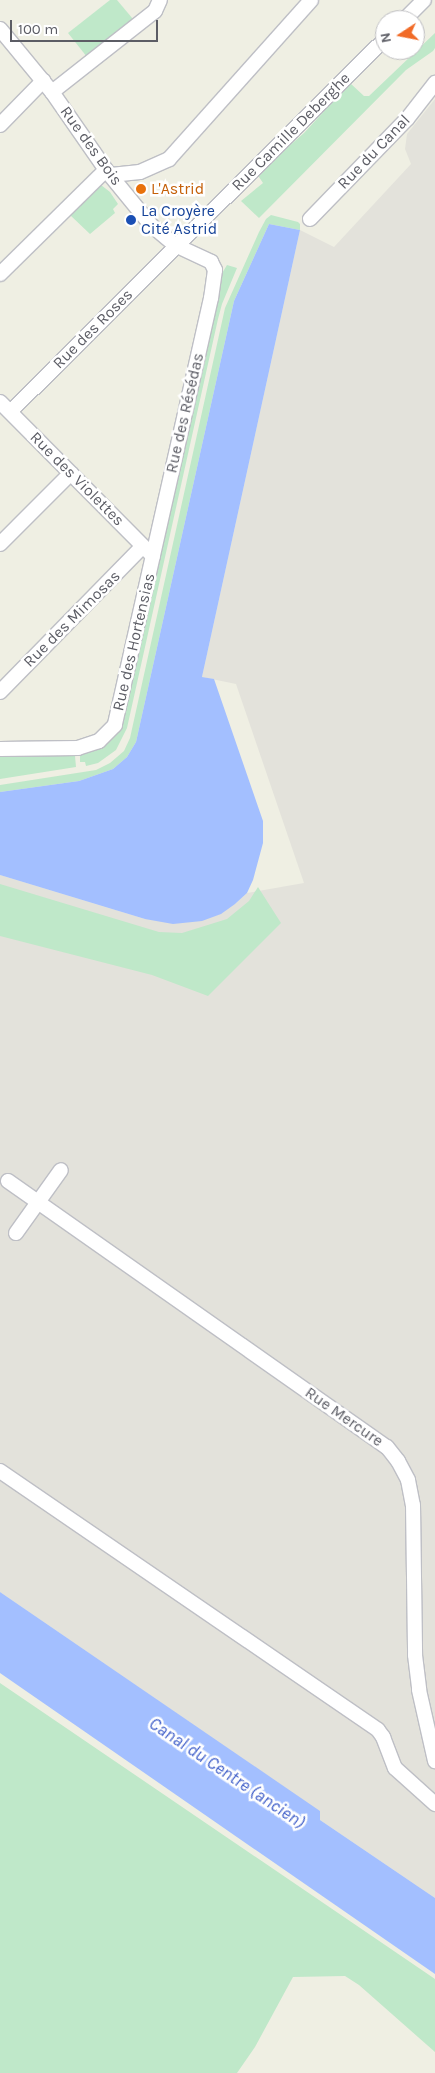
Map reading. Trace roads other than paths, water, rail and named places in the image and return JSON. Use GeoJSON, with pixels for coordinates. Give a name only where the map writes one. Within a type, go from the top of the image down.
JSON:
{"type":"FeatureCollection","features":[{"type":"Feature","properties":{"kind":"street"},"geometry":{"type":"LineString","coordinates":[[52,92],[155,11],[160,0]]}},
{"type":"Feature","properties":{"kind":"street"},"geometry":{"type":"LineString","coordinates":[[414,10],[424,0]]}},
{"type":"Feature","properties":{"kind":"street"},"geometry":{"type":"LineString","coordinates":[[0,274],[109,172],[140,172],[169,159],[305,2]]}},
{"type":"Feature","properties":{"kind":"street","name":"Rue des Bois"},"geometry":{"type":"LineString","coordinates":[[0,29],[52,92],[109,172],[150,225],[175,245],[211,262],[215,270]]}},
{"type":"Feature","properties":{"kind":"street","name":"Rue Camille Deberghe"},"geometry":{"type":"LineString","coordinates":[[175,245],[375,49]]}},
{"type":"Feature","properties":{"kind":"street"},"geometry":{"type":"LineString","coordinates":[[0,125],[43,81]]}},
{"type":"Feature","properties":{"kind":"street","name":"Rue du Canal"},"geometry":{"type":"LineString","coordinates":[[310,218],[407,119],[435,83]]}},
{"type":"Feature","properties":{"kind":"street","name":"Rue des Roses"},"geometry":{"type":"LineString","coordinates":[[5,407],[175,245]]}},
{"type":"Feature","properties":{"kind":"street","name":"Rue des Résédas"},"geometry":{"type":"LineString","coordinates":[[148,551],[211,298],[215,270]]}},
{"type":"Feature","properties":{"kind":"street","name":"Rue des Violettes"},"geometry":{"type":"LineString","coordinates":[[5,407],[148,551]]}},
{"type":"Feature","properties":{"kind":"street"},"geometry":{"type":"LineString","coordinates":[[0,544],[71,474]]}},
{"type":"Feature","properties":{"kind":"street","name":"Rue des Mimosas"},"geometry":{"type":"LineString","coordinates":[[0,692],[148,551]]}},
{"type":"Feature","properties":{"kind":"street","name":"Rue des Hortensias"},"geometry":{"type":"LineString","coordinates":[[0,749],[78,748],[99,741],[115,725],[148,551]]}},
{"type":"Feature","properties":{"kind":"street"},"geometry":{"type":"LineString","coordinates":[[16,1234],[61,1170]]}},
{"type":"Feature","properties":{"kind":"street","name":"Rue Mercure"},"geometry":{"type":"LineString","coordinates":[[8,1181],[387,1447],[398,1461],[408,1480],[413,1505],[415,1655],[419,1690],[435,1761]]}},
{"type":"Feature","properties":{"kind":"street"},"geometry":{"type":"LineString","coordinates":[[0,1471],[378,1730],[383,1737],[395,1768],[435,1804]]}},
{"type":"Feature","properties":{"kind":"street"},"geometry":{"type":"LineString","coordinates":[[418,1790],[435,1809]]}},
{"type":"Feature","properties":{"kind":"water"},"geometry":{"type":"Polygon","coordinates":[[[269,224],[300,230],[202,677],[214,679],[263,821],[263,843],[253,880],[247,893],[235,904],[221,914],[202,921],[173,924],[145,919],[0,875],[0,792],[79,781],[113,769],[127,757],[136,742],[234,301],[269,224]]]}},
{"type":"Feature","properties":{"kind":"water","name":"Canal du Centre (ancien)"},"geometry":{"type":"Polygon","coordinates":[[[0,1592],[320,1811],[320,1820],[435,1898],[435,1974],[0,1673],[0,1592]]]}},
{"type":"Feature","properties":{"kind":"place","name":"L'Astrid"},"geometry":{"type":"Point","coordinates":[141,189]}},
{"type":"Feature","properties":{"kind":"place","name":"La Croyère Cité Astrid"},"geometry":{"type":"Point","coordinates":[131,220]}}]}
